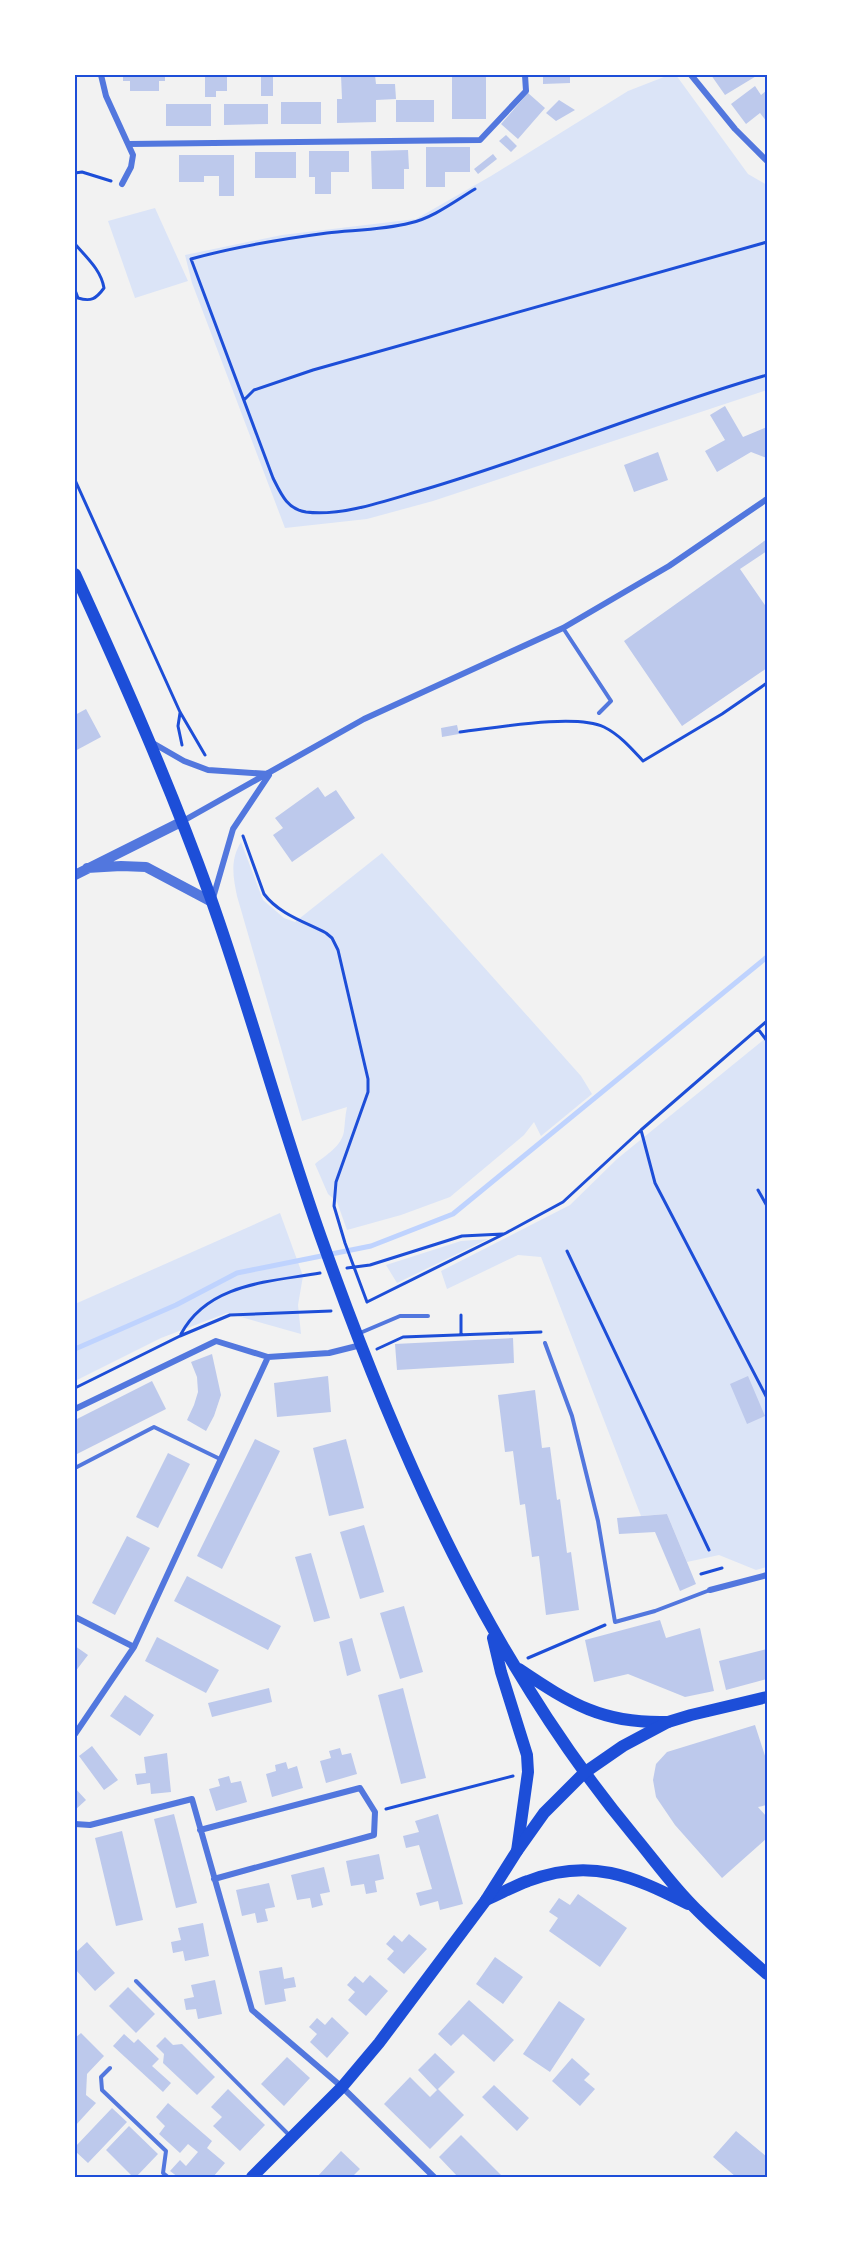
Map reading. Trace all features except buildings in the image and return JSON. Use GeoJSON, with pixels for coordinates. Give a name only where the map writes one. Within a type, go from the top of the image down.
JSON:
{"type":"FeatureCollection","features":[{"type":"Feature","properties":{"kind":"main road"},"geometry":{"type":"LineString","coordinates":[[75,574],[79,593],[151,742],[183,821],[212,902],[322,1241],[361,1345],[423,1492],[490,1625],[513,1665],[584,1773],[694,1908],[767,1974]]}},
{"type":"Feature","properties":{"kind":"main road"},"geometry":{"type":"LineString","coordinates":[[490,1625],[501,1672],[524,1743],[528,1772],[517,1851]]}},
{"type":"Feature","properties":{"kind":"main road"},"geometry":{"type":"LineString","coordinates":[[513,1665],[564,1699],[594,1713],[632,1721],[668,1722]]}},
{"type":"Feature","properties":{"kind":"main road"},"geometry":{"type":"LineString","coordinates":[[252,2177],[342,2086],[412,2001],[486,1900],[544,1813],[584,1773],[623,1746],[668,1722],[691,1714],[767,1697]]}},
{"type":"Feature","properties":{"kind":"main road"},"geometry":{"type":"LineString","coordinates":[[486,1900],[528,1880],[560,1872],[589,1869],[633,1879],[694,1908]]}},
{"type":"Feature","properties":{"kind":"street"},"geometry":{"type":"LineString","coordinates":[[101,75],[106,96],[133,155],[132,167],[122,184]]}},
{"type":"Feature","properties":{"kind":"street"},"geometry":{"type":"LineString","coordinates":[[129,144],[480,140],[526,91],[525,75]]}},
{"type":"Feature","properties":{"kind":"street"},"geometry":{"type":"LineString","coordinates":[[691,75],[735,129],[767,161]]}},
{"type":"Feature","properties":{"kind":"street"},"geometry":{"type":"LineString","coordinates":[[75,875],[183,821],[364,719],[563,628],[669,566],[767,499]]}},
{"type":"Feature","properties":{"kind":"street"},"geometry":{"type":"LineString","coordinates":[[151,742],[184,761],[208,770],[270,774]]}},
{"type":"Feature","properties":{"kind":"street"},"geometry":{"type":"LineString","coordinates":[[87,868],[146,867],[212,902],[233,829],[270,774]]}},
{"type":"Feature","properties":{"kind":"street"},"geometry":{"type":"LineString","coordinates":[[75,1409],[216,1341],[268,1357],[329,1353],[361,1345]]}},
{"type":"Feature","properties":{"kind":"street"},"geometry":{"type":"LineString","coordinates":[[75,1734],[134,1647],[268,1357]]}},
{"type":"Feature","properties":{"kind":"street"},"geometry":{"type":"LineString","coordinates":[[710,1590],[767,1575]]}},
{"type":"Feature","properties":{"kind":"street"},"geometry":{"type":"LineString","coordinates":[[75,1617],[134,1647]]}},
{"type":"Feature","properties":{"kind":"street"},"geometry":{"type":"LineString","coordinates":[[200,1830],[360,1788],[375,1812],[374,1835],[214,1879]]}},
{"type":"Feature","properties":{"kind":"street"},"geometry":{"type":"LineString","coordinates":[[75,1824],[90,1825],[192,1799],[252,2010],[342,2086],[434,2177]]}},
{"type":"Feature","properties":{"kind":"lane"},"geometry":{"type":"LineString","coordinates":[[563,628],[611,701],[599,713]]}},
{"type":"Feature","properties":{"kind":"lane"},"geometry":{"type":"LineString","coordinates":[[361,1345],[400,1316],[428,1316]]}},
{"type":"Feature","properties":{"kind":"lane"},"geometry":{"type":"LineString","coordinates":[[545,1343],[575,1426],[598,1521],[615,1622],[655,1611],[710,1590]]}},
{"type":"Feature","properties":{"kind":"lane"},"geometry":{"type":"LineString","coordinates":[[75,1468],[154,1427],[221,1459]]}},
{"type":"Feature","properties":{"kind":"lane"},"geometry":{"type":"LineString","coordinates":[[136,1982],[292,2138]]}},
{"type":"Feature","properties":{"kind":"lane"},"geometry":{"type":"LineString","coordinates":[[110,2068],[101,2077],[102,2090],[166,2151],[164,2173],[168,2177]]}},
{"type":"Feature","properties":{"kind":"path"},"geometry":{"type":"LineString","coordinates":[[75,173],[82,172],[122,184]]}},
{"type":"Feature","properties":{"kind":"path"},"geometry":{"type":"LineString","coordinates":[[475,189],[442,209],[412,223],[387,228],[325,234],[214,253],[191,260],[273,478],[282,496],[292,507],[304,512],[334,512],[387,501],[465,477],[679,402],[767,375]]}},
{"type":"Feature","properties":{"kind":"path"},"geometry":{"type":"LineString","coordinates":[[244,400],[254,390],[313,370],[767,242]]}},
{"type":"Feature","properties":{"kind":"path"},"geometry":{"type":"LineString","coordinates":[[75,244],[97,270],[104,288],[98,296],[88,301],[78,298],[75,290]]}},
{"type":"Feature","properties":{"kind":"path"},"geometry":{"type":"LineString","coordinates":[[75,480],[180,712],[205,753]]}},
{"type":"Feature","properties":{"kind":"path"},"geometry":{"type":"LineString","coordinates":[[460,732],[573,720],[604,727],[627,744],[644,761],[722,714],[767,683]]}},
{"type":"Feature","properties":{"kind":"path"},"geometry":{"type":"LineString","coordinates":[[238,824],[264,894],[269,901],[326,933],[332,938],[338,950],[368,1079],[368,1092],[336,1182],[334,1206],[367,1302]]}},
{"type":"Feature","properties":{"kind":"path"},"geometry":{"type":"LineString","coordinates":[[75,1388],[180,1336],[230,1315],[304,1311],[318,1313],[367,1302],[506,1233],[563,1202],[641,1130],[767,1021]]}},
{"type":"Feature","properties":{"kind":"path"},"geometry":{"type":"LineString","coordinates":[[758,1029],[767,1041]]}},
{"type":"Feature","properties":{"kind":"path"},"geometry":{"type":"LineString","coordinates":[[641,1130],[655,1183],[767,1398]]}},
{"type":"Feature","properties":{"kind":"path"},"geometry":{"type":"LineString","coordinates":[[758,1190],[767,1206]]}},
{"type":"Feature","properties":{"kind":"path"},"geometry":{"type":"LineString","coordinates":[[370,1264],[462,1236],[506,1233]]}},
{"type":"Feature","properties":{"kind":"path"},"geometry":{"type":"LineString","coordinates":[[567,1251],[709,1551]]}},
{"type":"Feature","properties":{"kind":"path"},"geometry":{"type":"LineString","coordinates":[[180,1336],[188,1321],[202,1307],[223,1294],[255,1284],[303,1276]]}},
{"type":"Feature","properties":{"kind":"path"},"geometry":{"type":"LineString","coordinates":[[460,1315],[461,1335]]}},
{"type":"Feature","properties":{"kind":"path"},"geometry":{"type":"LineString","coordinates":[[361,1345],[403,1336],[541,1332],[545,1343]]}},
{"type":"Feature","properties":{"kind":"path"},"geometry":{"type":"LineString","coordinates":[[701,1574],[722,1568]]}},
{"type":"Feature","properties":{"kind":"path"},"geometry":{"type":"LineString","coordinates":[[513,1665],[615,1622]]}},
{"type":"Feature","properties":{"kind":"path"},"geometry":{"type":"LineString","coordinates":[[375,1812],[528,1772]]}},
{"type":"Feature","properties":{"kind":"shaded area"},"geometry":{"type":"Polygon","coordinates":[[[669,75],[676,75],[748,174],[767,185],[767,390],[433,501],[367,519],[285,528],[192,283],[185,255],[282,235],[416,219],[491,176],[628,91],[669,75]]]}},
{"type":"Feature","properties":{"kind":"shaded area"},"geometry":{"type":"Polygon","coordinates":[[[155,208],[188,281],[135,298],[108,221],[155,208]]]}},
{"type":"Feature","properties":{"kind":"shaded area"},"geometry":{"type":"Polygon","coordinates":[[[241,842],[263,900],[284,918],[295,922],[382,853],[581,1076],[592,1094],[541,1136],[534,1122],[524,1135],[450,1197],[401,1215],[347,1230],[337,1202],[328,1194],[315,1164],[333,1150],[343,1136],[347,1107],[302,1121],[237,896],[234,862],[241,842]]]}},
{"type":"Feature","properties":{"kind":"shaded area"},"geometry":{"type":"Polygon","coordinates":[[[767,1037],[767,1567],[756,1570],[719,1555],[687,1562],[667,1514],[641,1516],[541,1257],[518,1255],[447,1289],[441,1271],[570,1205],[617,1159],[767,1037]]]}},
{"type":"Feature","properties":{"kind":"shaded area"},"geometry":{"type":"Polygon","coordinates":[[[280,1213],[303,1276],[298,1305],[301,1334],[227,1313],[161,1338],[75,1381],[75,1304],[280,1213]]]}},
{"type":"Feature","properties":{"kind":"shaded area"},"geometry":{"type":"Polygon","coordinates":[[[488,1239],[397,1283],[386,1265],[461,1241],[488,1239]]]}},
{"type":"Feature","properties":{"kind":"waterway"},"geometry":{"type":"LineString","coordinates":[[75,1349],[176,1305],[237,1273],[371,1246],[453,1214],[767,957]]}}]}
